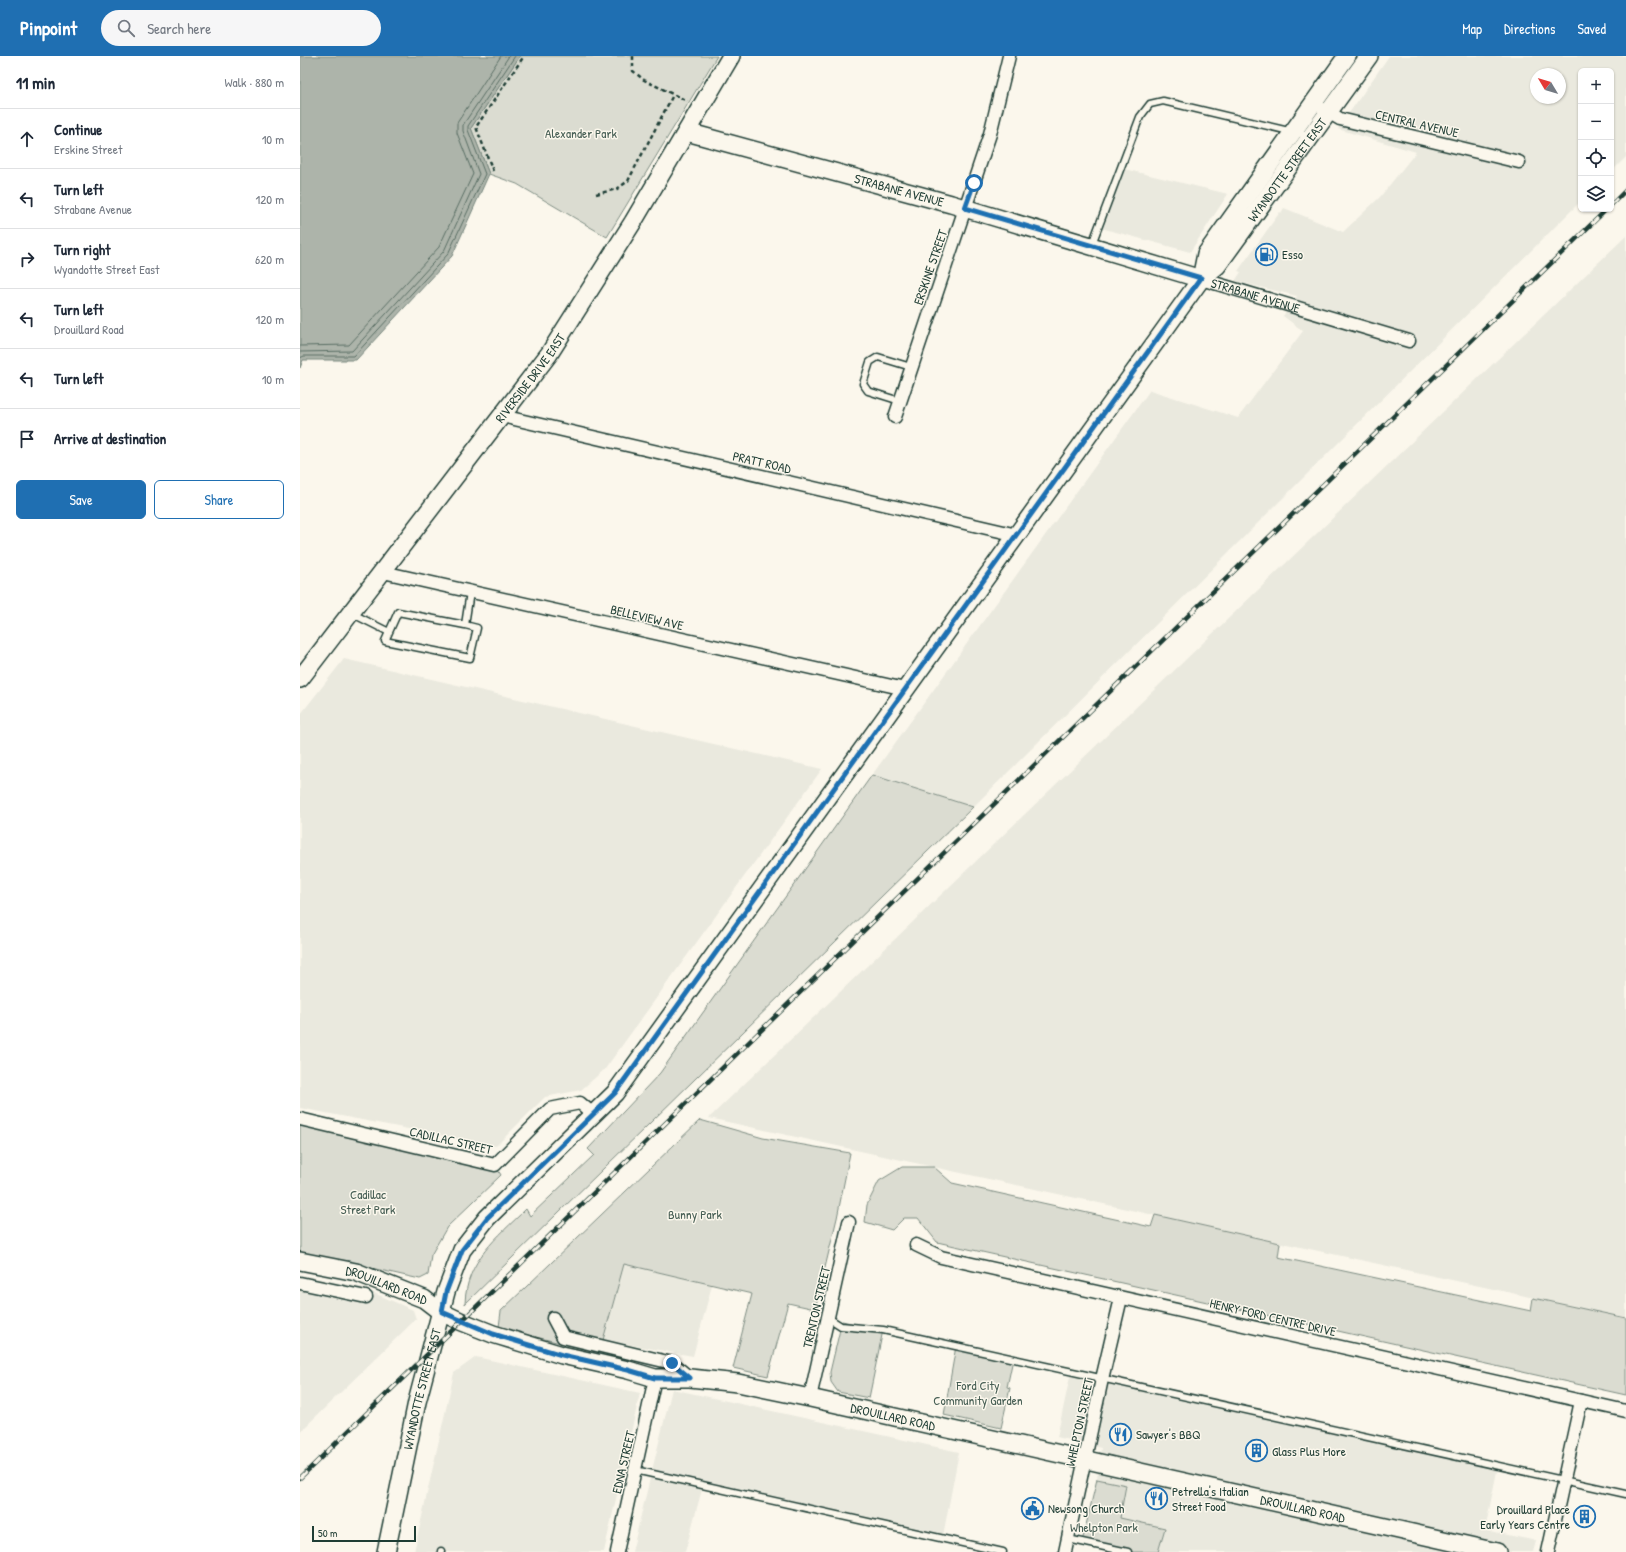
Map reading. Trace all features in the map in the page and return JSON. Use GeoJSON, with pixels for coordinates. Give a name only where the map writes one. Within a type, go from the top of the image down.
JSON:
{"type":"FeatureCollection","features":[{"type":"Feature","properties":{"kind":"main road","name":"RIVERSIDE DRIVE EAST"},"geometry":{"type":"LineString","coordinates":[[300,679],[549,354],[629,228],[731,56]]}},
{"type":"Feature","properties":{"kind":"main road","name":"WYANDOTTE STREET EAST"},"geometry":{"type":"LineString","coordinates":[[1201,278],[1206,254],[1347,56]]}},
{"type":"Feature","properties":{"kind":"main road","name":"WYANDOTTE STREET EAST"},"geometry":{"type":"LineString","coordinates":[[386,1552],[417,1402],[452,1276],[462,1250],[487,1218],[594,1115],[619,1087],[1201,278],[1218,266],[1369,56]]}},
{"type":"Feature","properties":{"kind":"main road","name":"STRABANE AVENUE"},"geometry":{"type":"LineString","coordinates":[[687,132],[965,208],[1201,278]]}},
{"type":"Feature","properties":{"kind":"main road","name":"DROUILLARD ROAD"},"geometry":{"type":"LineString","coordinates":[[300,1261],[356,1272],[424,1299],[442,1312],[493,1334],[562,1355],[628,1370],[655,1378],[690,1378],[738,1384],[810,1398],[1497,1552]]}},
{"type":"Feature","properties":{"kind":"street","name":"ERSKINE STREET"},"geometry":{"type":"LineString","coordinates":[[895,417],[990,134],[1009,56]]}},
{"type":"Feature","properties":{"kind":"street","name":"CENTRAL AVENUE"},"geometry":{"type":"LineString","coordinates":[[1313,103],[1340,120],[1519,162]]}},
{"type":"Feature","properties":{"kind":"street","name":"STRABANE AVENUE"},"geometry":{"type":"LineString","coordinates":[[1201,278],[1409,341]]}},
{"type":"Feature","properties":{"kind":"street","name":"PRATT ROAD"},"geometry":{"type":"LineString","coordinates":[[502,416],[1017,535]]}},
{"type":"Feature","properties":{"kind":"street","name":"BELLEVIEW AVE"},"geometry":{"type":"LineString","coordinates":[[382,572],[905,689]]}},
{"type":"Feature","properties":{"kind":"street","name":"CADILLAC STREET"},"geometry":{"type":"LineString","coordinates":[[300,1119],[495,1165],[550,1109],[580,1103],[594,1115]]}},
{"type":"Feature","properties":{"kind":"street","name":"TRENTON STREET"},"geometry":{"type":"LineString","coordinates":[[810,1398],[849,1222]]}},
{"type":"Feature","properties":{"kind":"street","name":"HENRY FORD CENTRE DRIVE"},"geometry":{"type":"LineString","coordinates":[[916,1245],[941,1257],[1626,1411]]}},
{"type":"Feature","properties":{"kind":"street"},"geometry":{"type":"LineString","coordinates":[[300,1283],[366,1297]]}},
{"type":"Feature","properties":{"kind":"street","name":"WHELPTON STREET"},"geometry":{"type":"LineString","coordinates":[[1065,1552],[1084,1460],[1121,1298]]}},
{"type":"Feature","properties":{"kind":"street"},"geometry":{"type":"LineString","coordinates":[[553,1318],[563,1337],[672,1363],[690,1378]]}},
{"type":"Feature","properties":{"kind":"street","name":"EDNA STREET"},"geometry":{"type":"LineString","coordinates":[[617,1552],[655,1378]]}},
{"type":"Feature","properties":{"kind":"street"},"geometry":{"type":"LineString","coordinates":[[1548,1552],[1581,1401]]}},
{"type":"Feature","properties":{"kind":"lane"},"geometry":{"type":"LineString","coordinates":[[1092,246],[1140,117],[1150,104],[1163,101],[1312,136]]}},
{"type":"Feature","properties":{"kind":"lane"},"geometry":{"type":"LineString","coordinates":[[900,401],[868,391],[863,384],[870,362],[878,358],[911,367]]}},
{"type":"Feature","properties":{"kind":"lane"},"geometry":{"type":"LineString","coordinates":[[465,625],[470,592]]}},
{"type":"Feature","properties":{"kind":"lane"},"geometry":{"type":"LineString","coordinates":[[398,612],[465,625],[477,628],[470,658],[384,641],[398,612]]}},
{"type":"Feature","properties":{"kind":"lane"},"geometry":{"type":"LineString","coordinates":[[351,613],[389,632]]}},
{"type":"Feature","properties":{"kind":"lane"},"geometry":{"type":"LineString","coordinates":[[827,1317],[841,1326],[883,1330],[1626,1494]]}},
{"type":"Feature","properties":{"kind":"lane"},"geometry":{"type":"LineString","coordinates":[[635,1470],[1003,1552]]}},
{"type":"Feature","properties":{"kind":"lane"},"geometry":{"type":"LineString","coordinates":[[1068,1539],[1128,1552]]}},
{"type":"Feature","properties":{"kind":"path"},"geometry":{"type":"LineString","coordinates":[[493,171],[476,127],[524,56]]}},
{"type":"Feature","properties":{"kind":"path"},"geometry":{"type":"LineString","coordinates":[[633,56],[633,71],[644,80],[687,101]]}},
{"type":"Feature","properties":{"kind":"path"},"geometry":{"type":"LineString","coordinates":[[596,194],[617,189],[628,181],[673,95]]}},
{"type":"Feature","properties":{"kind":"shaded area"},"geometry":{"type":"Polygon","coordinates":[[[1389,56],[1626,56],[1626,157],[1614,169],[1614,68],[1578,68],[1578,204],[973,807],[872,775],[1150,390],[1238,418],[1303,331],[1283,316],[1297,296],[1235,281],[1241,272],[1238,271],[1280,212],[1281,213],[1284,208],[1343,232],[1380,197],[1416,152],[1338,129],[1389,56]]]}},
{"type":"Feature","properties":{"kind":"shaded area"},"geometry":{"type":"Polygon","coordinates":[[[1120,168],[1228,194],[1190,252],[1101,228],[1120,168]]]}},
{"type":"Feature","properties":{"kind":"shaded area"},"geometry":{"type":"Polygon","coordinates":[[[1626,236],[1626,1318],[709,1118],[1626,236]]]}},
{"type":"Feature","properties":{"kind":"shaded area"},"geometry":{"type":"Polygon","coordinates":[[[344,659],[822,769],[605,1069],[581,1090],[545,1097],[496,1146],[300,1108],[300,715],[344,659]]]}},
{"type":"Feature","properties":{"kind":"shaded area"},"geometry":{"type":"Polygon","coordinates":[[[624,1264],[712,1285],[693,1356],[603,1340],[624,1264]]]}},
{"type":"Feature","properties":{"kind":"shaded area"},"geometry":{"type":"Polygon","coordinates":[[[300,1275],[360,1287],[413,1310],[416,1319],[300,1432],[300,1275]]]}},
{"type":"Feature","properties":{"kind":"shaded area"},"geometry":{"type":"Polygon","coordinates":[[[476,1357],[640,1393],[604,1552],[414,1552],[454,1373],[476,1357]]]}},
{"type":"Feature","properties":{"kind":"shaded area"},"geometry":{"type":"Polygon","coordinates":[[[1071,1372],[1498,1466],[1485,1530],[1536,1541],[1533,1552],[1158,1552],[1165,1528],[1120,1518],[1126,1486],[1097,1479],[1101,1448],[1057,1437],[1071,1372]]]}},
{"type":"Feature","properties":{"kind":"shaded area"},"geometry":{"type":"Polygon","coordinates":[[[672,1389],[959,1452],[943,1536],[704,1482],[685,1552],[632,1552],[672,1389]]]}},
{"type":"Feature","properties":{"kind":"green space","name":"Alexander Park"},"geometry":{"type":"Polygon","coordinates":[[[520,56],[717,56],[607,237],[517,184],[489,174],[471,128],[520,56]]]}},
{"type":"Feature","properties":{"kind":"green space"},"geometry":{"type":"Polygon","coordinates":[[[872,775],[973,807],[465,1304],[467,1288],[471,1275],[477,1262],[485,1251],[494,1240],[526,1209],[530,1216],[594,1155],[588,1149],[660,1073],[872,775]]]}},
{"type":"Feature","properties":{"kind":"green space","name":"Cadillac Street Park"},"geometry":{"type":"Polygon","coordinates":[[[300,1119],[495,1165],[501,1175],[447,1227],[431,1255],[428,1275],[420,1279],[300,1252],[300,1119]]]}},
{"type":"Feature","properties":{"kind":"green space","name":"Bunny Park"},"geometry":{"type":"Polygon","coordinates":[[[700,1120],[763,1138],[850,1153],[837,1218],[815,1309],[788,1303],[768,1376],[733,1368],[752,1294],[624,1264],[603,1340],[598,1352],[499,1327],[501,1311],[700,1120]]]}},
{"type":"Feature","properties":{"kind":"green space"},"geometry":{"type":"Polygon","coordinates":[[[902,1167],[934,1167],[952,1183],[1151,1227],[1155,1215],[1280,1243],[1278,1257],[1531,1311],[1533,1298],[1626,1318],[1626,1395],[937,1242],[918,1218],[904,1218],[892,1230],[865,1222],[867,1205],[879,1181],[902,1167]]]}},
{"type":"Feature","properties":{"kind":"green space"},"geometry":{"type":"Polygon","coordinates":[[[842,1321],[883,1330],[869,1398],[838,1392],[831,1382],[830,1372],[842,1321]]]}},
{"type":"Feature","properties":{"kind":"green space","name":"Ford City Community Garden"},"geometry":{"type":"Polygon","coordinates":[[[956,1346],[1013,1359],[1007,1387],[1010,1388],[1001,1428],[944,1415],[956,1346]]]}},
{"type":"Feature","properties":{"kind":"green space","name":"Whelpton Park"},"geometry":{"type":"Polygon","coordinates":[[[1097,1479],[1126,1485],[1120,1518],[1165,1528],[1158,1552],[1128,1552],[1082,1542],[1097,1479]]]}},
{"type":"Feature","properties":{"kind":"water"},"geometry":{"type":"Polygon","coordinates":[[[300,56],[520,56],[471,128],[489,174],[452,256],[356,360],[303,360],[300,368],[300,56]]]}},
{"type":"Feature","properties":{"kind":"railway"},"geometry":{"type":"LineString","coordinates":[[1614,202],[1626,190]]}},
{"type":"Feature","properties":{"kind":"railway"},"geometry":{"type":"LineString","coordinates":[[300,1478],[1604,212]]}},
{"type":"Feature","properties":{"kind":"place","name":"Esso"},"geometry":{"type":"Point","coordinates":[1266,254]}},
{"type":"Feature","properties":{"kind":"place","name":"Sawyer's BBQ"},"geometry":{"type":"Point","coordinates":[1121,1434]}},
{"type":"Feature","properties":{"kind":"place","name":"Glass Plus More"},"geometry":{"type":"Point","coordinates":[1257,1451]}},
{"type":"Feature","properties":{"kind":"place","name":"Petrella's Italian Street Food"},"geometry":{"type":"Point","coordinates":[1156,1498]}},
{"type":"Feature","properties":{"kind":"place","name":"Newsong Church"},"geometry":{"type":"Point","coordinates":[1032,1508]}},
{"type":"Feature","properties":{"kind":"place","name":"Drouillard Place Early Years Centre"},"geometry":{"type":"Point","coordinates":[1585,1516]}},
{"type":"Feature","properties":{"kind":"route"},"geometry":{"type":"LineString","coordinates":[[672,1363],[690,1378],[655,1378],[628,1370],[562,1355],[493,1334],[442,1312],[446,1292],[462,1250],[487,1218],[615,1093],[1201,278],[965,208],[974,183]]}}]}
